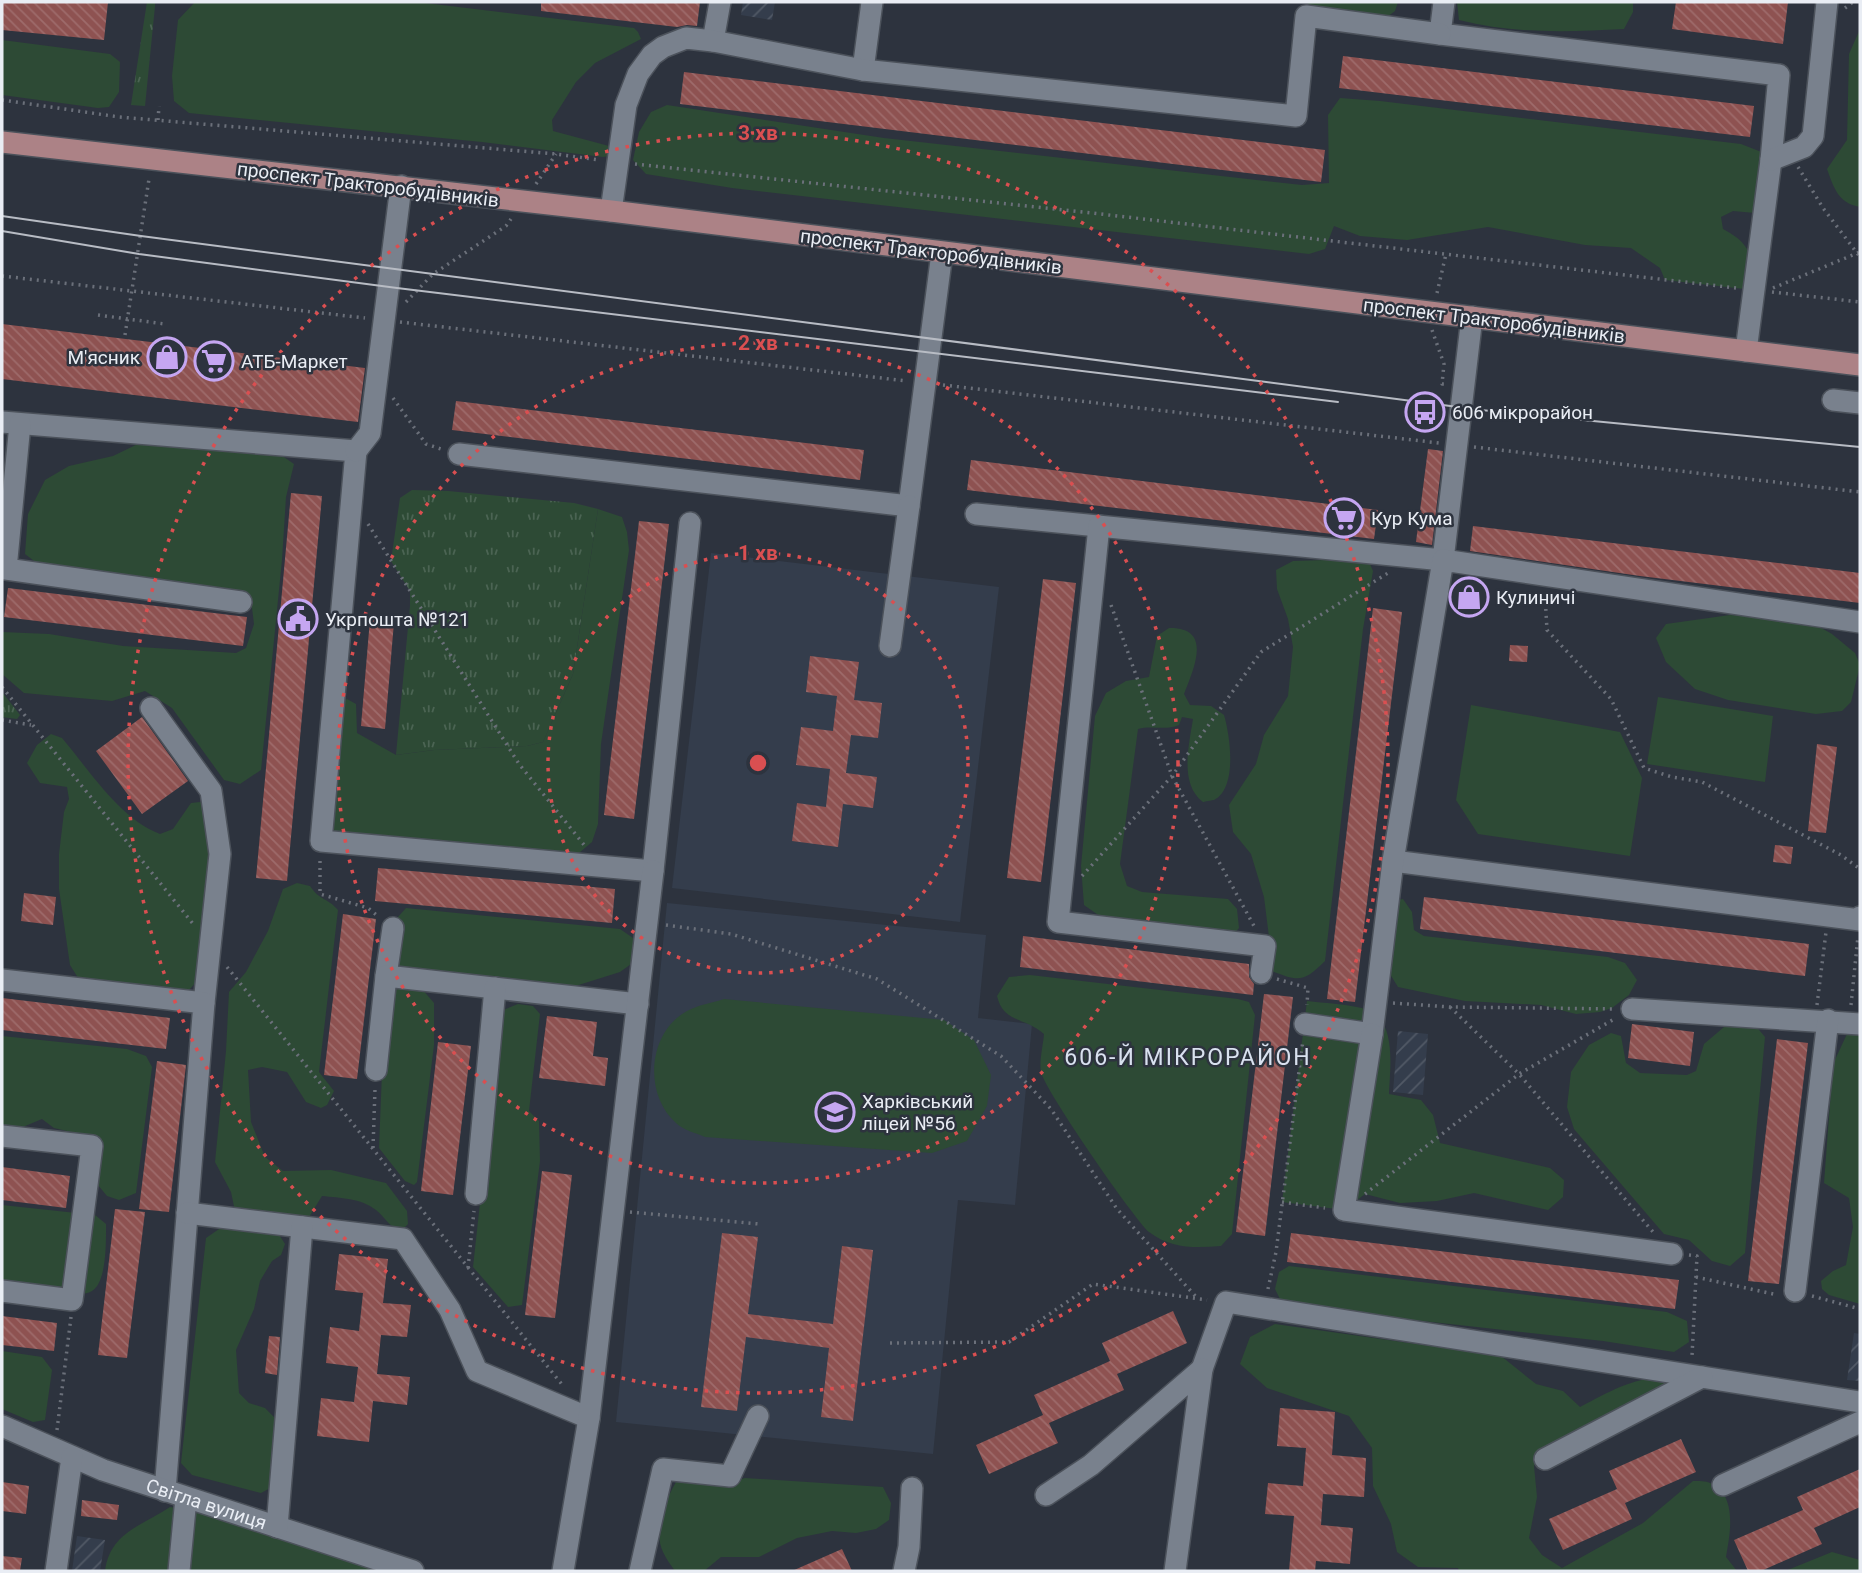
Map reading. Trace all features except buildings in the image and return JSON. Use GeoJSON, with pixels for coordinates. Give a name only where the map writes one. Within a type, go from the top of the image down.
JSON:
{"type":"FeatureCollection","features":[{"type":"Feature","properties":{"kind":"main road","name":"проспект Тракторобудівників"},"geometry":{"type":"LineString","coordinates":[[2,142],[611,211],[1860,365]]}},
{"type":"Feature","properties":{"kind":"street"},"geometry":{"type":"LineString","coordinates":[[713,41],[720,2]]}},
{"type":"Feature","properties":{"kind":"street"},"geometry":{"type":"LineString","coordinates":[[863,70],[872,2]]}},
{"type":"Feature","properties":{"kind":"street"},"geometry":{"type":"LineString","coordinates":[[1440,34],[1444,2]]}},
{"type":"Feature","properties":{"kind":"street"},"geometry":{"type":"LineString","coordinates":[[1780,157],[1804,147],[1813,136],[1827,2]]}},
{"type":"Feature","properties":{"kind":"street"},"geometry":{"type":"LineString","coordinates":[[611,211],[626,105],[645,63],[663,47],[686,38],[863,70],[1296,116],[1306,16],[1779,75],[1780,157],[1753,290],[1746,351]]}},
{"type":"Feature","properties":{"kind":"street"},"geometry":{"type":"LineString","coordinates":[[401,186],[370,433],[356,451],[321,841],[653,871]]}},
{"type":"Feature","properties":{"kind":"street"},"geometry":{"type":"LineString","coordinates":[[890,646],[942,253]]}},
{"type":"Feature","properties":{"kind":"street"},"geometry":{"type":"LineString","coordinates":[[1472,317],[1443,560],[1393,861],[1378,1002],[1344,1210],[1672,1254]]}},
{"type":"Feature","properties":{"kind":"street"},"geometry":{"type":"LineString","coordinates":[[1833,400],[1860,403]]}},
{"type":"Feature","properties":{"kind":"street"},"geometry":{"type":"LineString","coordinates":[[241,602],[6,569],[11,423],[356,451]]}},
{"type":"Feature","properties":{"kind":"street"},"geometry":{"type":"LineString","coordinates":[[459,454],[909,506]]}},
{"type":"Feature","properties":{"kind":"street"},"geometry":{"type":"LineString","coordinates":[[976,514],[1443,560],[1860,622]]}},
{"type":"Feature","properties":{"kind":"street"},"geometry":{"type":"LineString","coordinates":[[562,1571],[589,1418],[648,922],[690,523]]}},
{"type":"Feature","properties":{"kind":"street"},"geometry":{"type":"LineString","coordinates":[[1099,526],[1058,922],[1265,946],[1261,973]]}},
{"type":"Feature","properties":{"kind":"street"},"geometry":{"type":"LineString","coordinates":[[151,708],[211,792],[220,854],[204,1003],[165,1491]]}},
{"type":"Feature","properties":{"kind":"street"},"geometry":{"type":"LineString","coordinates":[[1393,861],[1860,919]]}},
{"type":"Feature","properties":{"kind":"street"},"geometry":{"type":"LineString","coordinates":[[376,1070],[393,928]]}},
{"type":"Feature","properties":{"kind":"street"},"geometry":{"type":"LineString","coordinates":[[386,976],[638,1004]]}},
{"type":"Feature","properties":{"kind":"street"},"geometry":{"type":"LineString","coordinates":[[2,980],[204,1003]]}},
{"type":"Feature","properties":{"kind":"street"},"geometry":{"type":"LineString","coordinates":[[476,1194],[495,988]]}},
{"type":"Feature","properties":{"kind":"street"},"geometry":{"type":"LineString","coordinates":[[1632,1009],[1838,1021],[1795,1291]]}},
{"type":"Feature","properties":{"kind":"street"},"geometry":{"type":"LineString","coordinates":[[1305,1024],[1372,1034]]}},
{"type":"Feature","properties":{"kind":"street"},"geometry":{"type":"LineString","coordinates":[[2,1136],[92,1146],[72,1300],[2,1291]]}},
{"type":"Feature","properties":{"kind":"street"},"geometry":{"type":"LineString","coordinates":[[187,1213],[403,1239],[450,1310],[477,1371],[589,1418]]}},
{"type":"Feature","properties":{"kind":"street"},"geometry":{"type":"LineString","coordinates":[[277,1527],[302,1227]]}},
{"type":"Feature","properties":{"kind":"street"},"geometry":{"type":"LineString","coordinates":[[1175,1571],[1202,1369],[1226,1302],[1860,1402]]}},
{"type":"Feature","properties":{"kind":"street"},"geometry":{"type":"LineString","coordinates":[[1046,1495],[1091,1465],[1202,1369]]}},
{"type":"Feature","properties":{"kind":"street"},"geometry":{"type":"LineString","coordinates":[[1545,1459],[1697,1376]]}},
{"type":"Feature","properties":{"kind":"street"},"geometry":{"type":"LineString","coordinates":[[640,1571],[663,1469],[730,1476],[758,1416]]}},
{"type":"Feature","properties":{"kind":"street"},"geometry":{"type":"LineString","coordinates":[[1723,1485],[1860,1422]]}},
{"type":"Feature","properties":{"kind":"street","name":"Світла вулиця"},"geometry":{"type":"LineString","coordinates":[[2,1426],[103,1470],[413,1571]]}},
{"type":"Feature","properties":{"kind":"street"},"geometry":{"type":"LineString","coordinates":[[2,1443],[57,1450],[56,1571]]}},
{"type":"Feature","properties":{"kind":"street"},"geometry":{"type":"LineString","coordinates":[[904,1571],[909,1547],[912,1488]]}},
{"type":"Feature","properties":{"kind":"street"},"geometry":{"type":"LineString","coordinates":[[179,1571],[186,1498]]}},
{"type":"Feature","properties":{"kind":"path"},"geometry":{"type":"LineString","coordinates":[[2,100],[158,120],[556,154],[1753,290]]}},
{"type":"Feature","properties":{"kind":"path"},"geometry":{"type":"LineString","coordinates":[[158,120],[159,106]]}},
{"type":"Feature","properties":{"kind":"path"},"geometry":{"type":"LineString","coordinates":[[533,188],[556,154]]}},
{"type":"Feature","properties":{"kind":"path"},"geometry":{"type":"LineString","coordinates":[[1780,157],[1859,254],[1765,291],[1860,302]]}},
{"type":"Feature","properties":{"kind":"path"},"geometry":{"type":"LineString","coordinates":[[125,335],[149,179]]}},
{"type":"Feature","properties":{"kind":"path"},"geometry":{"type":"LineString","coordinates":[[399,311],[415,290],[433,274],[506,226],[512,217]]}},
{"type":"Feature","properties":{"kind":"path"},"geometry":{"type":"LineString","coordinates":[[1437,294],[1446,254]]}},
{"type":"Feature","properties":{"kind":"path"},"geometry":{"type":"LineString","coordinates":[[98,316],[165,324]]}},
{"type":"Feature","properties":{"kind":"path"},"geometry":{"type":"LineString","coordinates":[[1431,324],[1444,364],[1441,384],[1464,388]]}},
{"type":"Feature","properties":{"kind":"path"},"geometry":{"type":"LineString","coordinates":[[377,376],[426,444],[459,454]]}},
{"type":"Feature","properties":{"kind":"path"},"geometry":{"type":"LineString","coordinates":[[352,499],[519,764],[601,866]]}},
{"type":"Feature","properties":{"kind":"path"},"geometry":{"type":"LineString","coordinates":[[1060,900],[1172,776],[1261,652],[1414,558]]}},
{"type":"Feature","properties":{"kind":"path"},"geometry":{"type":"LineString","coordinates":[[1544,575],[1548,630],[1611,699],[1644,768],[1672,778],[1702,782],[1841,855],[1860,869]]}},
{"type":"Feature","properties":{"kind":"path"},"geometry":{"type":"LineString","coordinates":[[1109,601],[1172,776],[1265,946]]}},
{"type":"Feature","properties":{"kind":"path"},"geometry":{"type":"LineString","coordinates":[[2,687],[589,1418]]}},
{"type":"Feature","properties":{"kind":"path"},"geometry":{"type":"LineString","coordinates":[[2,720],[32,725]]}},
{"type":"Feature","properties":{"kind":"path"},"geometry":{"type":"LineString","coordinates":[[321,841],[320,894],[368,908],[393,928]]}},
{"type":"Feature","properties":{"kind":"path"},"geometry":{"type":"LineString","coordinates":[[1828,916],[1838,1021]]}},
{"type":"Feature","properties":{"kind":"path"},"geometry":{"type":"LineString","coordinates":[[1838,1021],[1860,919]]}},
{"type":"Feature","properties":{"kind":"path"},"geometry":{"type":"LineString","coordinates":[[648,922],[731,934],[877,979],[1001,1056],[1051,1109],[1117,1209],[1197,1298]]}},
{"type":"Feature","properties":{"kind":"path"},"geometry":{"type":"LineString","coordinates":[[1261,973],[1308,988],[1276,1252],[1265,1308]]}},
{"type":"Feature","properties":{"kind":"path"},"geometry":{"type":"LineString","coordinates":[[1378,1002],[1450,1007],[1632,1009]]}},
{"type":"Feature","properties":{"kind":"path"},"geometry":{"type":"LineString","coordinates":[[1450,1007],[1519,1074],[1672,1254],[1696,1256],[1697,1376]]}},
{"type":"Feature","properties":{"kind":"path"},"geometry":{"type":"LineString","coordinates":[[1282,1202],[1344,1210],[1519,1074],[1632,1009]]}},
{"type":"Feature","properties":{"kind":"path"},"geometry":{"type":"LineString","coordinates":[[373,1150],[376,1070]]}},
{"type":"Feature","properties":{"kind":"path"},"geometry":{"type":"LineString","coordinates":[[468,1268],[476,1194]]}},
{"type":"Feature","properties":{"kind":"path"},"geometry":{"type":"LineString","coordinates":[[614,1210],[759,1224]]}},
{"type":"Feature","properties":{"kind":"path"},"geometry":{"type":"LineString","coordinates":[[1696,1277],[1781,1295],[1795,1291],[1860,1309]]}},
{"type":"Feature","properties":{"kind":"path"},"geometry":{"type":"LineString","coordinates":[[890,1343],[1009,1342],[1093,1284],[1226,1302]]}},
{"type":"Feature","properties":{"kind":"path"},"geometry":{"type":"LineString","coordinates":[[57,1450],[71,1314]]}},
{"type":"Feature","properties":{"kind":"shaded area"},"geometry":{"type":"Polygon","coordinates":[[[743,2],[775,2],[772,20],[741,15],[743,2]]]}},
{"type":"Feature","properties":{"kind":"shaded area"},"geometry":{"type":"Polygon","coordinates":[[[711,553],[999,587],[960,922],[672,888],[711,553]]]}},
{"type":"Feature","properties":{"kind":"shaded area","name":"Харківський ліцей №56"},"geometry":{"type":"Polygon","coordinates":[[[667,903],[986,935],[978,1018],[1032,1024],[1015,1205],[958,1200],[933,1454],[616,1422],[667,903]]]}},
{"type":"Feature","properties":{"kind":"shaded area"},"geometry":{"type":"Polygon","coordinates":[[[1398,1031],[1428,1034],[1423,1095],[1393,1092],[1398,1031]]]}},
{"type":"Feature","properties":{"kind":"shaded area"},"geometry":{"type":"Polygon","coordinates":[[[1854,1333],[1860,1334],[1860,1381],[1847,1380],[1854,1333]]]}},
{"type":"Feature","properties":{"kind":"shaded area"},"geometry":{"type":"Polygon","coordinates":[[[77,1536],[105,1540],[100,1571],[72,1571],[77,1536]]]}},
{"type":"Feature","properties":{"kind":"green space"},"geometry":{"type":"Polygon","coordinates":[[[147,2],[155,2],[155,6],[145,106],[131,105],[147,2]]]}},
{"type":"Feature","properties":{"kind":"green space"},"geometry":{"type":"Polygon","coordinates":[[[195,2],[417,2],[634,28],[641,39],[595,63],[576,82],[552,120],[553,131],[609,146],[610,156],[603,157],[482,142],[189,113],[174,101],[172,76],[178,20],[195,2]]]}},
{"type":"Feature","properties":{"kind":"green space"},"geometry":{"type":"Polygon","coordinates":[[[1306,2],[1398,2],[1395,11],[1387,17],[1317,9],[1306,2]]]}},
{"type":"Feature","properties":{"kind":"green space"},"geometry":{"type":"Polygon","coordinates":[[[1457,2],[1633,2],[1633,12],[1624,29],[1520,30],[1459,20],[1457,2]]]}},
{"type":"Feature","properties":{"kind":"green space"},"geometry":{"type":"Polygon","coordinates":[[[1860,29],[1860,207],[1842,198],[1827,169],[1847,140],[1849,54],[1860,29]]]}},
{"type":"Feature","properties":{"kind":"green space"},"geometry":{"type":"Polygon","coordinates":[[[2,40],[110,54],[120,62],[119,92],[109,107],[98,108],[2,95],[2,40]]]}},
{"type":"Feature","properties":{"kind":"green space"},"geometry":{"type":"Polygon","coordinates":[[[1340,98],[1741,144],[1764,153],[1755,213],[1733,211],[1721,217],[1723,229],[1746,247],[1751,261],[1753,290],[1665,280],[1660,268],[1631,248],[1585,245],[1488,227],[1407,240],[1360,236],[1334,226],[1325,249],[1309,254],[732,188],[646,174],[633,160],[639,132],[651,112],[667,105],[884,138],[1302,185],[1329,183],[1328,115],[1340,98]]]}},
{"type":"Feature","properties":{"kind":"green space"},"geometry":{"type":"Polygon","coordinates":[[[144,441],[281,455],[294,464],[286,497],[261,770],[240,784],[224,780],[172,708],[145,691],[112,701],[24,693],[2,674],[2,632],[49,634],[123,646],[236,653],[246,648],[254,624],[251,600],[38,564],[25,554],[28,514],[45,480],[69,466],[113,456],[144,441]]]}},
{"type":"Feature","properties":{"kind":"green space"},"geometry":{"type":"Polygon","coordinates":[[[412,490],[574,503],[598,509],[573,674],[543,742],[527,746],[434,750],[396,755],[410,591],[391,561],[400,498],[412,490]]]}},
{"type":"Feature","properties":{"kind":"green space"},"geometry":{"type":"Polygon","coordinates":[[[598,509],[622,517],[629,550],[601,744],[598,824],[592,842],[579,853],[550,852],[329,830],[338,706],[347,699],[356,704],[357,733],[396,755],[434,750],[527,746],[543,742],[573,674],[598,509]]]}},
{"type":"Feature","properties":{"kind":"green space"},"geometry":{"type":"Polygon","coordinates":[[[1326,560],[1370,564],[1373,571],[1363,629],[1325,961],[1312,973],[1295,978],[1272,971],[1269,965],[1264,897],[1251,854],[1233,832],[1229,805],[1256,764],[1264,735],[1288,696],[1293,647],[1288,619],[1277,589],[1276,570],[1293,561],[1326,560]]]}},
{"type":"Feature","properties":{"kind":"green space"},"geometry":{"type":"Polygon","coordinates":[[[1730,615],[1807,620],[1832,634],[1855,653],[1860,665],[1851,702],[1842,711],[1816,714],[1728,700],[1695,689],[1666,662],[1656,638],[1666,624],[1730,615]]]}},
{"type":"Feature","properties":{"kind":"green space"},"geometry":{"type":"Polygon","coordinates":[[[1169,628],[1183,630],[1192,635],[1196,642],[1195,662],[1184,694],[1190,705],[1211,706],[1224,715],[1230,748],[1227,784],[1222,794],[1214,800],[1203,802],[1191,785],[1188,752],[1193,719],[1182,717],[1179,725],[1174,727],[1138,729],[1120,864],[1127,886],[1142,892],[1228,899],[1237,909],[1239,928],[1230,938],[1104,919],[1084,905],[1081,866],[1095,716],[1106,693],[1126,681],[1149,677],[1157,636],[1169,628]]]}},
{"type":"Feature","properties":{"kind":"green space"},"geometry":{"type":"Polygon","coordinates":[[[2,692],[20,715],[17,719],[2,717],[2,692]]]}},
{"type":"Feature","properties":{"kind":"green space"},"geometry":{"type":"Polygon","coordinates":[[[1658,697],[1773,716],[1765,782],[1647,764],[1658,697]]]}},
{"type":"Feature","properties":{"kind":"green space"},"geometry":{"type":"Polygon","coordinates":[[[1471,705],[1620,732],[1642,778],[1630,856],[1478,834],[1456,800],[1471,705]]]}},
{"type":"Feature","properties":{"kind":"green space"},"geometry":{"type":"Polygon","coordinates":[[[51,734],[62,738],[119,806],[145,827],[160,834],[173,829],[191,803],[209,805],[212,850],[199,979],[189,990],[171,993],[80,981],[70,965],[59,889],[59,854],[64,812],[69,799],[67,787],[40,783],[27,763],[37,745],[51,734]]]}},
{"type":"Feature","properties":{"kind":"green space"},"geometry":{"type":"Polygon","coordinates":[[[297,883],[310,886],[338,910],[319,1072],[334,1091],[327,1105],[321,1108],[306,1102],[287,1072],[262,1067],[248,1070],[251,1122],[265,1157],[283,1171],[331,1170],[386,1183],[407,1211],[408,1224],[402,1230],[391,1225],[370,1206],[343,1198],[322,1196],[306,1222],[235,1211],[231,1192],[215,1162],[229,992],[246,972],[268,931],[283,889],[297,883]]]}},
{"type":"Feature","properties":{"kind":"green space"},"geometry":{"type":"Polygon","coordinates":[[[1403,899],[1412,912],[1414,930],[1424,936],[1608,957],[1625,963],[1637,980],[1629,995],[1612,1008],[1576,1014],[1541,1005],[1465,1001],[1398,987],[1385,966],[1397,900],[1403,899]]]}},
{"type":"Feature","properties":{"kind":"green space"},"geometry":{"type":"Polygon","coordinates":[[[406,908],[620,929],[636,940],[638,959],[620,972],[569,988],[405,970],[394,961],[397,918],[406,908]]]}},
{"type":"Feature","properties":{"kind":"green space"},"geometry":{"type":"Polygon","coordinates":[[[1030,975],[1249,1002],[1255,1015],[1232,1234],[1221,1246],[1184,1246],[1157,1238],[1140,1222],[1109,1180],[1073,1127],[1041,1072],[1044,1034],[1010,1016],[1000,1005],[997,996],[1009,977],[1030,975]]]}},
{"type":"Feature","properties":{"kind":"green space"},"geometry":{"type":"Polygon","coordinates":[[[403,985],[422,989],[434,1003],[434,1045],[417,1182],[414,1185],[405,1181],[379,1148],[382,1072],[393,993],[403,985]]]}},
{"type":"Feature","properties":{"kind":"green space"},"geometry":{"type":"Polygon","coordinates":[[[724,999],[944,1020],[974,1040],[991,1075],[987,1106],[967,1141],[932,1153],[705,1137],[682,1128],[665,1111],[658,1096],[654,1064],[658,1048],[664,1033],[687,1011],[724,999]]]}},
{"type":"Feature","properties":{"kind":"green space"},"geometry":{"type":"Polygon","coordinates":[[[1307,1001],[1362,1008],[1374,1013],[1382,1021],[1389,1044],[1389,1094],[1421,1100],[1433,1115],[1440,1143],[1550,1168],[1564,1180],[1563,1197],[1548,1210],[1474,1193],[1437,1201],[1400,1203],[1365,1194],[1344,1210],[1282,1202],[1307,1001]]]}},
{"type":"Feature","properties":{"kind":"green space"},"geometry":{"type":"Polygon","coordinates":[[[518,1004],[533,1006],[540,1014],[529,1111],[539,1121],[540,1161],[522,1305],[508,1307],[473,1267],[501,1011],[518,1004]]]}},
{"type":"Feature","properties":{"kind":"green space"},"geometry":{"type":"Polygon","coordinates":[[[1730,1022],[1754,1024],[1765,1037],[1745,1253],[1730,1266],[1712,1261],[1689,1240],[1664,1234],[1574,1129],[1567,1107],[1571,1072],[1589,1045],[1611,1033],[1621,1036],[1626,1063],[1640,1073],[1687,1075],[1696,1071],[1704,1044],[1730,1022]]]}},
{"type":"Feature","properties":{"kind":"green space"},"geometry":{"type":"Polygon","coordinates":[[[1860,1031],[1860,1304],[1829,1295],[1822,1289],[1821,1281],[1846,1265],[1853,1227],[1849,1198],[1824,1183],[1833,1064],[1847,1034],[1860,1031]]]}},
{"type":"Feature","properties":{"kind":"green space"},"geometry":{"type":"Polygon","coordinates":[[[2,1036],[127,1049],[146,1056],[152,1067],[136,1193],[119,1200],[107,1196],[98,1185],[100,1154],[96,1138],[54,1128],[42,1119],[18,1129],[2,1127],[2,1036]]]}},
{"type":"Feature","properties":{"kind":"green space"},"geometry":{"type":"Polygon","coordinates":[[[2,1205],[95,1215],[106,1224],[105,1260],[97,1286],[85,1294],[74,1294],[2,1282],[2,1205]]]}},
{"type":"Feature","properties":{"kind":"green space"},"geometry":{"type":"Polygon","coordinates":[[[222,1227],[278,1233],[285,1244],[281,1255],[272,1261],[260,1281],[254,1309],[236,1350],[239,1393],[249,1403],[265,1408],[275,1418],[274,1486],[261,1493],[192,1475],[181,1463],[206,1238],[222,1227]]]}},
{"type":"Feature","properties":{"kind":"green space"},"geometry":{"type":"Polygon","coordinates":[[[1289,1266],[1667,1312],[1687,1321],[1689,1342],[1674,1352],[1603,1341],[1369,1315],[1280,1299],[1275,1289],[1279,1272],[1289,1266]]]}},
{"type":"Feature","properties":{"kind":"green space"},"geometry":{"type":"Polygon","coordinates":[[[1275,1324],[1501,1356],[1536,1384],[1563,1391],[1580,1407],[1638,1381],[1650,1378],[1671,1382],[1667,1389],[1541,1448],[1534,1466],[1537,1497],[1529,1538],[1542,1555],[1562,1568],[1643,1523],[1693,1481],[1704,1481],[1719,1489],[1725,1496],[1730,1516],[1726,1557],[1737,1571],[1459,1571],[1458,1568],[1418,1567],[1397,1552],[1391,1524],[1373,1486],[1372,1448],[1349,1416],[1267,1388],[1240,1364],[1250,1337],[1275,1324]]]}},
{"type":"Feature","properties":{"kind":"green space"},"geometry":{"type":"Polygon","coordinates":[[[2,1351],[42,1357],[52,1370],[45,1420],[33,1422],[2,1409],[2,1351]]]}},
{"type":"Feature","properties":{"kind":"green space"},"geometry":{"type":"Polygon","coordinates":[[[745,1478],[883,1487],[891,1503],[889,1520],[876,1529],[856,1533],[832,1531],[797,1538],[759,1557],[721,1557],[704,1571],[675,1571],[663,1552],[659,1535],[664,1507],[676,1482],[723,1485],[745,1478]]]}},
{"type":"Feature","properties":{"kind":"green space"},"geometry":{"type":"Polygon","coordinates":[[[170,1507],[203,1512],[389,1571],[105,1571],[108,1558],[120,1539],[170,1507]]]}},
{"type":"Feature","properties":{"kind":"green space"},"geometry":{"type":"Polygon","coordinates":[[[1832,1552],[1860,1560],[1860,1571],[1785,1571],[1832,1552]]]}},
{"type":"Feature","properties":{"kind":"tram line"},"geometry":{"type":"LineString","coordinates":[[2,216],[1481,410],[1860,447]]}},
{"type":"Feature","properties":{"kind":"tram line"},"geometry":{"type":"LineString","coordinates":[[2,231],[139,254],[397,288],[1338,402]]}},
{"type":"Feature","properties":{"kind":"place","name":"М'ясник"},"geometry":{"type":"Point","coordinates":[167,357]}},
{"type":"Feature","properties":{"kind":"place","name":"АТБ-Маркет"},"geometry":{"type":"Point","coordinates":[214,361]}},
{"type":"Feature","properties":{"kind":"place","name":"606 мікрорайон"},"geometry":{"type":"Point","coordinates":[1425,412]}},
{"type":"Feature","properties":{"kind":"place","name":"Кур Кума"},"geometry":{"type":"Point","coordinates":[1344,518]}},
{"type":"Feature","properties":{"kind":"place","name":"Кулиничі"},"geometry":{"type":"Point","coordinates":[1469,597]}},
{"type":"Feature","properties":{"kind":"place","name":"Укрпошта №121"},"geometry":{"type":"Point","coordinates":[298,619]}},
{"type":"Feature","properties":{"kind":"place","name":"Харківський ліцей №56"},"geometry":{"type":"Point","coordinates":[835,1112]}},
{"type":"Feature","properties":{"kind":"district","name":"606-Й МІКРОРАЙОН"},"geometry":{"type":"Point","coordinates":[1188,1057]}}]}
